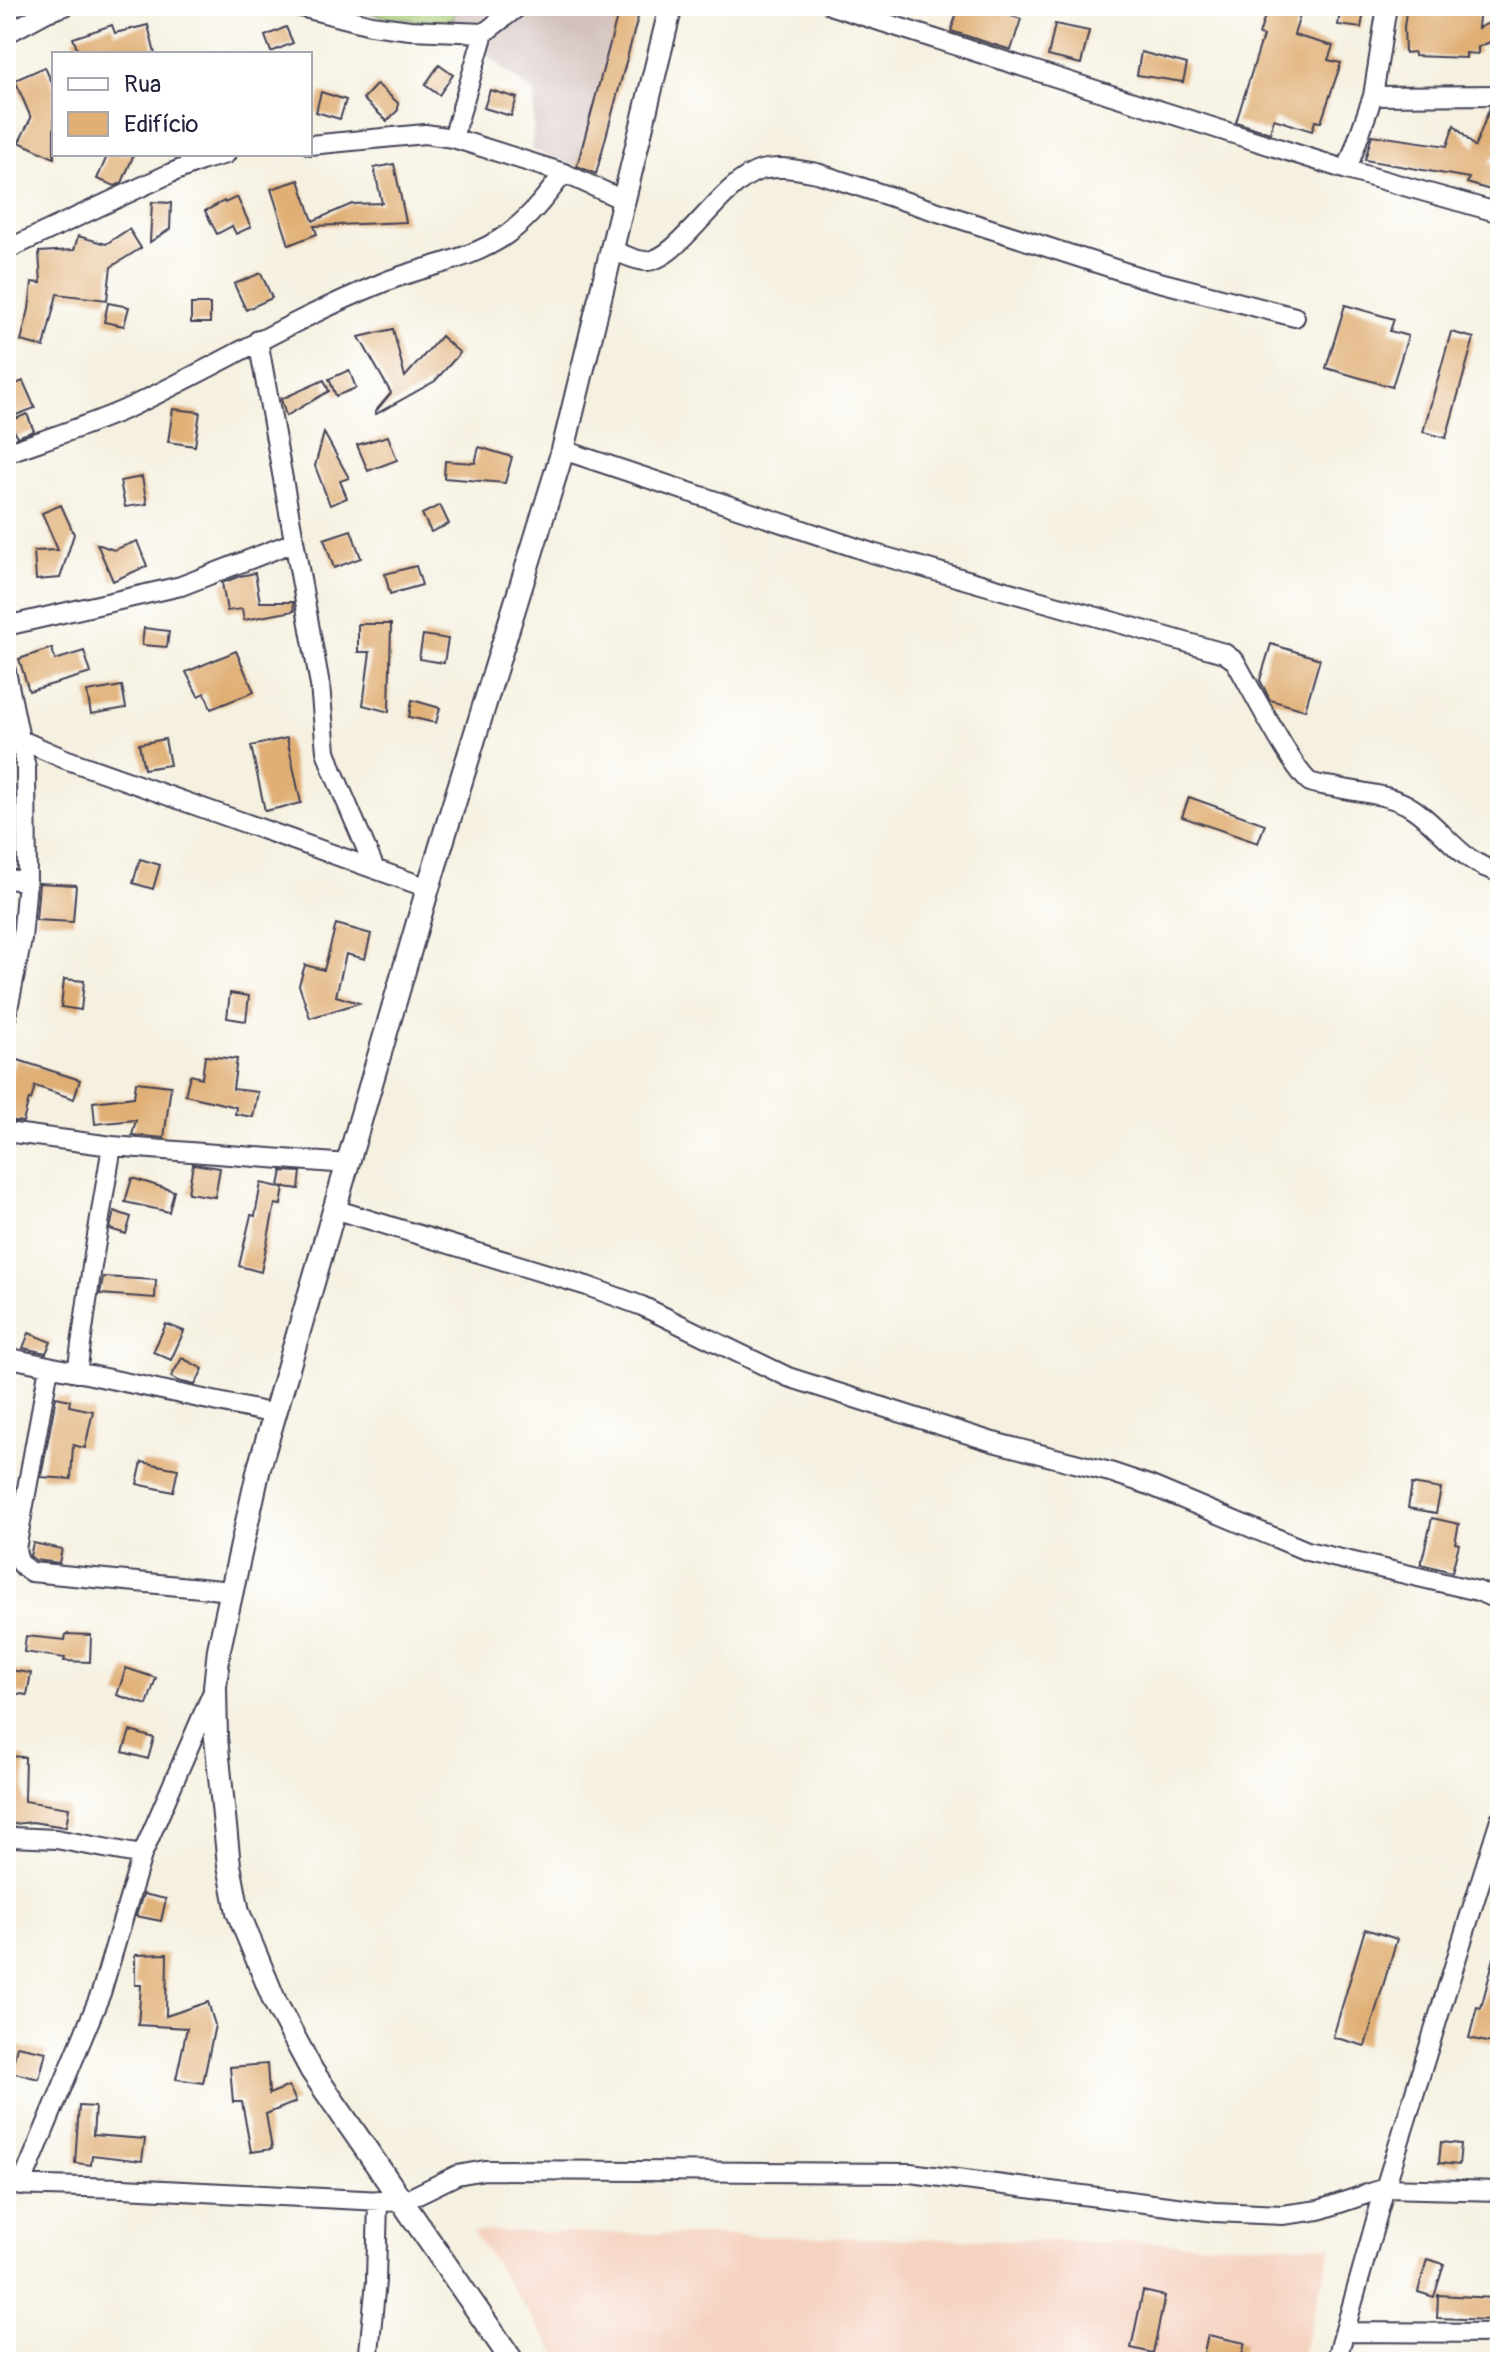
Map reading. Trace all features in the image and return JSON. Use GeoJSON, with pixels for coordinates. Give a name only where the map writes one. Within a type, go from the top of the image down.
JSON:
{"type":"FeatureCollection","features":[{"type":"Feature","properties":{"kind":"street"},"geometry":{"type":"LineString","coordinates":[[6,34],[65,6]]}},
{"type":"Feature","properties":{"kind":"street"},"geometry":{"type":"LineString","coordinates":[[297,6],[371,25],[484,33]]}},
{"type":"Feature","properties":{"kind":"street"},"geometry":{"type":"LineString","coordinates":[[453,138],[484,33],[519,6]]}},
{"type":"Feature","properties":{"kind":"street"},"geometry":{"type":"LineString","coordinates":[[513,2362],[312,2071],[275,2002],[238,1912],[229,1865],[216,1738],[215,1687],[219,1649],[259,1468],[428,888],[563,450],[671,6]]}},
{"type":"Feature","properties":{"kind":"street"},"geometry":{"type":"LineString","coordinates":[[832,6],[1347,170],[1500,213]]}},
{"type":"Feature","properties":{"kind":"street"},"geometry":{"type":"LineString","coordinates":[[1347,170],[1373,96],[1387,6]]}},
{"type":"Feature","properties":{"kind":"street"},"geometry":{"type":"LineString","coordinates":[[1373,96],[1500,95]]}},
{"type":"Feature","properties":{"kind":"street"},"geometry":{"type":"LineString","coordinates":[[312,145],[425,134],[453,138],[564,173],[623,200]]}},
{"type":"Feature","properties":{"kind":"street"},"geometry":{"type":"LineString","coordinates":[[6,250],[171,173],[219,156]]}},
{"type":"Feature","properties":{"kind":"street"},"geometry":{"type":"LineString","coordinates":[[611,250],[647,261],[663,255],[731,186],[760,170],[783,167],[817,173],[1140,277],[1295,317]]}},
{"type":"Feature","properties":{"kind":"street"},"geometry":{"type":"LineString","coordinates":[[6,453],[102,419],[258,340],[383,282],[481,250],[530,216],[564,173]]}},
{"type":"Feature","properties":{"kind":"street"},"geometry":{"type":"LineString","coordinates":[[258,340],[320,685],[326,751],[375,869]]}},
{"type":"Feature","properties":{"kind":"street"},"geometry":{"type":"LineString","coordinates":[[563,450],[872,553],[1224,653],[1235,661],[1293,761],[1309,781],[1409,806],[1430,821],[1468,858],[1484,869],[1500,872]]}},
{"type":"Feature","properties":{"kind":"street"},"geometry":{"type":"LineString","coordinates":[[6,626],[181,586],[294,542]]}},
{"type":"Feature","properties":{"kind":"street"},"geometry":{"type":"LineString","coordinates":[[6,671],[12,735],[26,768],[27,881],[22,939],[6,1019]]}},
{"type":"Feature","properties":{"kind":"street"},"geometry":{"type":"LineString","coordinates":[[12,735],[65,759],[428,888]]}},
{"type":"Feature","properties":{"kind":"street"},"geometry":{"type":"LineString","coordinates":[[6,879],[27,881]]}},
{"type":"Feature","properties":{"kind":"street"},"geometry":{"type":"LineString","coordinates":[[6,1132],[112,1146],[348,1164]]}},
{"type":"Feature","properties":{"kind":"street"},"geometry":{"type":"LineString","coordinates":[[77,1373],[112,1146]]}},
{"type":"Feature","properties":{"kind":"street"},"geometry":{"type":"LineString","coordinates":[[334,1209],[587,1286],[642,1306],[788,1377],[825,1390],[993,1442],[1149,1485],[1307,1551],[1478,1591],[1500,1601]]}},
{"type":"Feature","properties":{"kind":"street"},"geometry":{"type":"LineString","coordinates":[[6,1357],[275,1414]]}},
{"type":"Feature","properties":{"kind":"street"},"geometry":{"type":"LineString","coordinates":[[49,1367],[16,1549],[17,1559],[23,1567],[31,1572],[232,1591]]}},
{"type":"Feature","properties":{"kind":"street"},"geometry":{"type":"LineString","coordinates":[[215,1687],[142,1855],[101,1993],[13,2186],[123,2188],[402,2202],[457,2175],[485,2170],[910,2173],[1215,2212],[1282,2215],[1319,2210],[1385,2188],[1500,2191]]}},
{"type":"Feature","properties":{"kind":"street"},"geometry":{"type":"LineString","coordinates":[[1336,2362],[1385,2188],[1500,1819]]}},
{"type":"Feature","properties":{"kind":"street"},"geometry":{"type":"LineString","coordinates":[[6,1839],[56,1839],[142,1855]]}},
{"type":"Feature","properties":{"kind":"street"},"geometry":{"type":"LineString","coordinates":[[368,2362],[376,2281],[378,2200]]}},
{"type":"Feature","properties":{"kind":"street"},"geometry":{"type":"LineString","coordinates":[[1345,2332],[1500,2333]]}},
{"type":"Feature","properties":{"kind":"shaded area"},"geometry":{"type":"Polygon","coordinates":[[[455,6],[637,6],[590,171],[532,150],[535,94],[452,26],[455,6]]]}},
{"type":"Feature","properties":{"kind":"shaded area"},"geometry":{"type":"Polygon","coordinates":[[[473,2231],[1332,2246],[1300,2362],[562,2362],[473,2231]]]}},
{"type":"Feature","properties":{"kind":"green space"},"geometry":{"type":"Polygon","coordinates":[[[349,6],[455,6],[452,26],[380,16],[349,6]]]}},
{"type":"Feature","properties":{"kind":"building"},"geometry":{"type":"Polygon","coordinates":[[[620,6],[641,6],[596,174],[577,166],[620,6]]]}},
{"type":"Feature","properties":{"kind":"building"},"geometry":{"type":"Polygon","coordinates":[[[959,6],[978,6],[1021,19],[1011,50],[951,31],[959,6]]]}},
{"type":"Feature","properties":{"kind":"building"},"geometry":{"type":"Polygon","coordinates":[[[1268,6],[1283,6],[1301,12],[1294,35],[1333,46],[1328,60],[1341,63],[1321,122],[1315,121],[1312,131],[1274,119],[1270,133],[1236,122],[1263,36],[1259,35],[1268,6]]]}},
{"type":"Feature","properties":{"kind":"building"},"geometry":{"type":"Polygon","coordinates":[[[1341,6],[1365,6],[1361,28],[1338,25],[1341,6]]]}},
{"type":"Feature","properties":{"kind":"building"},"geometry":{"type":"Polygon","coordinates":[[[1460,6],[1480,6],[1478,28],[1500,18],[1500,38],[1478,47],[1478,54],[1466,53],[1466,58],[1405,53],[1406,12],[1459,13],[1460,6]]]}},
{"type":"Feature","properties":{"kind":"building"},"geometry":{"type":"Polygon","coordinates":[[[1055,24],[1089,31],[1081,64],[1048,56],[1055,24]]]}},
{"type":"Feature","properties":{"kind":"building"},"geometry":{"type":"Polygon","coordinates":[[[112,25],[115,33],[148,25],[155,52],[78,52],[73,38],[112,25]]]}},
{"type":"Feature","properties":{"kind":"building"},"geometry":{"type":"Polygon","coordinates":[[[286,27],[293,43],[271,52],[265,36],[286,27]]]}},
{"type":"Feature","properties":{"kind":"building"},"geometry":{"type":"Polygon","coordinates":[[[1141,52],[1187,64],[1183,82],[1137,75],[1141,52]]]}},
{"type":"Feature","properties":{"kind":"building"},"geometry":{"type":"Polygon","coordinates":[[[439,65],[453,75],[439,95],[425,85],[439,65]]]}},
{"type":"Feature","properties":{"kind":"building"},"geometry":{"type":"Polygon","coordinates":[[[45,67],[52,83],[54,158],[19,142],[31,118],[15,80],[45,67]]]}},
{"type":"Feature","properties":{"kind":"building"},"geometry":{"type":"Polygon","coordinates":[[[377,84],[398,103],[398,110],[387,121],[363,99],[377,84]]]}},
{"type":"Feature","properties":{"kind":"building"},"geometry":{"type":"Polygon","coordinates":[[[490,90],[517,98],[511,116],[484,108],[490,90]]]}},
{"type":"Feature","properties":{"kind":"building"},"geometry":{"type":"Polygon","coordinates":[[[321,92],[346,100],[340,119],[316,112],[321,92]]]}},
{"type":"Feature","properties":{"kind":"building"},"geometry":{"type":"Polygon","coordinates":[[[1490,107],[1500,107],[1500,135],[1495,147],[1499,149],[1489,163],[1498,165],[1490,190],[1467,183],[1469,178],[1365,160],[1372,135],[1447,146],[1454,125],[1475,147],[1490,107]]]}},
{"type":"Feature","properties":{"kind":"building"},"geometry":{"type":"Polygon","coordinates":[[[107,156],[133,156],[122,183],[115,186],[97,179],[107,156]]]}},
{"type":"Feature","properties":{"kind":"building"},"geometry":{"type":"Polygon","coordinates":[[[394,164],[406,222],[314,226],[317,234],[289,245],[271,189],[299,180],[313,221],[352,204],[382,203],[374,168],[394,164]]]}},
{"type":"Feature","properties":{"kind":"building"},"geometry":{"type":"Polygon","coordinates":[[[237,197],[251,227],[236,234],[232,226],[217,234],[205,211],[237,197]]]}},
{"type":"Feature","properties":{"kind":"building"},"geometry":{"type":"Polygon","coordinates":[[[152,202],[171,203],[170,229],[150,242],[152,202]]]}},
{"type":"Feature","properties":{"kind":"building"},"geometry":{"type":"Polygon","coordinates":[[[129,229],[141,248],[111,267],[107,300],[57,294],[44,347],[21,341],[32,282],[41,283],[39,252],[74,250],[78,236],[106,244],[129,229]]]}},
{"type":"Feature","properties":{"kind":"building"},"geometry":{"type":"Polygon","coordinates":[[[261,273],[272,298],[246,310],[234,284],[261,273]]]}},
{"type":"Feature","properties":{"kind":"building"},"geometry":{"type":"Polygon","coordinates":[[[108,303],[129,307],[124,326],[104,322],[108,303]]]}},
{"type":"Feature","properties":{"kind":"building"},"geometry":{"type":"Polygon","coordinates":[[[191,304],[210,304],[210,323],[191,323],[191,304]]]}},
{"type":"Feature","properties":{"kind":"building"},"geometry":{"type":"Polygon","coordinates":[[[1345,305],[1394,319],[1390,331],[1408,336],[1392,387],[1326,368],[1345,305]]]}},
{"type":"Feature","properties":{"kind":"building"},"geometry":{"type":"Polygon","coordinates":[[[393,329],[405,377],[441,336],[460,353],[435,381],[376,414],[391,393],[359,337],[393,329]]]}},
{"type":"Feature","properties":{"kind":"building"},"geometry":{"type":"Polygon","coordinates":[[[1451,332],[1474,338],[1446,438],[1423,432],[1451,332]]]}},
{"type":"Feature","properties":{"kind":"building"},"geometry":{"type":"Polygon","coordinates":[[[349,370],[356,388],[336,396],[329,379],[349,370]]]}},
{"type":"Feature","properties":{"kind":"building"},"geometry":{"type":"Polygon","coordinates":[[[324,380],[329,391],[286,416],[281,399],[324,380]]]}},
{"type":"Feature","properties":{"kind":"building"},"geometry":{"type":"Polygon","coordinates":[[[23,381],[35,408],[16,415],[6,388],[23,381]]]}},
{"type":"Feature","properties":{"kind":"building"},"geometry":{"type":"Polygon","coordinates":[[[173,409],[200,412],[195,446],[168,442],[173,409]]]}},
{"type":"Feature","properties":{"kind":"building"},"geometry":{"type":"Polygon","coordinates":[[[27,414],[34,431],[17,437],[10,421],[27,414]]]}},
{"type":"Feature","properties":{"kind":"building"},"geometry":{"type":"Polygon","coordinates":[[[324,433],[349,478],[340,481],[347,498],[330,505],[315,466],[324,433]]]}},
{"type":"Feature","properties":{"kind":"building"},"geometry":{"type":"Polygon","coordinates":[[[388,436],[397,460],[368,471],[357,445],[388,436]]]}},
{"type":"Feature","properties":{"kind":"building"},"geometry":{"type":"Polygon","coordinates":[[[479,447],[512,457],[505,483],[444,478],[445,461],[475,463],[479,447]]]}},
{"type":"Feature","properties":{"kind":"building"},"geometry":{"type":"Polygon","coordinates":[[[142,477],[147,504],[125,507],[120,481],[142,477]]]}},
{"type":"Feature","properties":{"kind":"building"},"geometry":{"type":"Polygon","coordinates":[[[61,505],[74,534],[60,578],[36,580],[34,551],[58,550],[42,513],[61,505]]]}},
{"type":"Feature","properties":{"kind":"building"},"geometry":{"type":"Polygon","coordinates":[[[440,505],[449,524],[431,532],[422,514],[440,505]]]}},
{"type":"Feature","properties":{"kind":"building"},"geometry":{"type":"Polygon","coordinates":[[[351,530],[361,558],[334,568],[324,539],[351,530]]]}},
{"type":"Feature","properties":{"kind":"building"},"geometry":{"type":"Polygon","coordinates":[[[137,541],[147,566],[113,581],[97,544],[114,550],[137,541]]]}},
{"type":"Feature","properties":{"kind":"building"},"geometry":{"type":"Polygon","coordinates":[[[416,566],[422,585],[390,594],[385,574],[416,566]]]}},
{"type":"Feature","properties":{"kind":"building"},"geometry":{"type":"Polygon","coordinates":[[[255,573],[260,602],[293,602],[294,611],[244,620],[242,609],[227,611],[222,583],[255,573]]]}},
{"type":"Feature","properties":{"kind":"building"},"geometry":{"type":"Polygon","coordinates":[[[358,624],[391,624],[389,712],[363,705],[370,652],[358,652],[358,624]]]}},
{"type":"Feature","properties":{"kind":"building"},"geometry":{"type":"Polygon","coordinates":[[[144,628],[169,631],[167,647],[142,645],[144,628]]]}},
{"type":"Feature","properties":{"kind":"building"},"geometry":{"type":"Polygon","coordinates":[[[423,635],[448,639],[444,663],[419,659],[423,635]]]}},
{"type":"Feature","properties":{"kind":"building"},"geometry":{"type":"Polygon","coordinates":[[[1271,644],[1320,659],[1305,710],[1270,700],[1260,680],[1271,644]]]}},
{"type":"Feature","properties":{"kind":"building"},"geometry":{"type":"Polygon","coordinates":[[[52,648],[55,660],[84,651],[91,673],[29,691],[19,659],[52,648]]]}},
{"type":"Feature","properties":{"kind":"building"},"geometry":{"type":"Polygon","coordinates":[[[236,651],[254,692],[211,709],[205,693],[198,696],[186,672],[236,651]]]}},
{"type":"Feature","properties":{"kind":"building"},"geometry":{"type":"Polygon","coordinates":[[[122,686],[126,708],[91,714],[87,692],[122,686]]]}},
{"type":"Feature","properties":{"kind":"building"},"geometry":{"type":"Polygon","coordinates":[[[412,700],[440,708],[436,723],[409,717],[412,700]]]}},
{"type":"Feature","properties":{"kind":"building"},"geometry":{"type":"Polygon","coordinates":[[[287,738],[301,803],[265,811],[251,746],[287,738]]]}},
{"type":"Feature","properties":{"kind":"building"},"geometry":{"type":"Polygon","coordinates":[[[165,739],[170,765],[144,769],[139,744],[165,739]]]}},
{"type":"Feature","properties":{"kind":"building"},"geometry":{"type":"Polygon","coordinates":[[[1189,797],[1265,824],[1258,843],[1182,817],[1189,797]]]}},
{"type":"Feature","properties":{"kind":"building"},"geometry":{"type":"Polygon","coordinates":[[[140,859],[160,865],[153,889],[133,883],[140,859]]]}},
{"type":"Feature","properties":{"kind":"building"},"geometry":{"type":"Polygon","coordinates":[[[39,883],[76,885],[73,922],[36,920],[39,883]]]}},
{"type":"Feature","properties":{"kind":"building"},"geometry":{"type":"Polygon","coordinates":[[[336,924],[371,934],[365,959],[346,954],[336,996],[359,1003],[310,1018],[299,985],[305,965],[324,970],[336,924]]]}},
{"type":"Feature","properties":{"kind":"building"},"geometry":{"type":"Polygon","coordinates":[[[64,979],[84,981],[81,1010],[61,1007],[64,979]]]}},
{"type":"Feature","properties":{"kind":"building"},"geometry":{"type":"Polygon","coordinates":[[[230,993],[249,996],[246,1021],[227,1018],[230,993]]]}},
{"type":"Feature","properties":{"kind":"building"},"geometry":{"type":"Polygon","coordinates":[[[205,1056],[237,1059],[233,1089],[258,1092],[253,1117],[235,1114],[236,1107],[185,1095],[190,1075],[202,1078],[205,1056]]]}},
{"type":"Feature","properties":{"kind":"building"},"geometry":{"type":"Polygon","coordinates":[[[15,1059],[80,1080],[74,1099],[35,1086],[23,1122],[6,1120],[6,1094],[15,1059]]]}},
{"type":"Feature","properties":{"kind":"building"},"geometry":{"type":"Polygon","coordinates":[[[136,1082],[171,1086],[164,1138],[132,1135],[136,1120],[95,1124],[93,1102],[134,1097],[136,1082]]]}},
{"type":"Feature","properties":{"kind":"building"},"geometry":{"type":"Polygon","coordinates":[[[193,1164],[220,1168],[215,1197],[188,1193],[193,1164]]]}},
{"type":"Feature","properties":{"kind":"building"},"geometry":{"type":"Polygon","coordinates":[[[282,1171],[301,1172],[299,1189],[279,1186],[282,1171]]]}},
{"type":"Feature","properties":{"kind":"building"},"geometry":{"type":"Polygon","coordinates":[[[132,1178],[174,1191],[169,1212],[125,1202],[132,1178]]]}},
{"type":"Feature","properties":{"kind":"building"},"geometry":{"type":"Polygon","coordinates":[[[261,1183],[284,1188],[281,1205],[275,1204],[261,1272],[239,1266],[251,1215],[255,1216],[261,1183]]]}},
{"type":"Feature","properties":{"kind":"building"},"geometry":{"type":"Polygon","coordinates":[[[114,1211],[131,1217],[126,1234],[110,1229],[114,1211]]]}},
{"type":"Feature","properties":{"kind":"building"},"geometry":{"type":"Polygon","coordinates":[[[103,1277],[156,1280],[155,1298],[100,1294],[103,1277]]]}},
{"type":"Feature","properties":{"kind":"building"},"geometry":{"type":"Polygon","coordinates":[[[166,1324],[184,1331],[171,1360],[153,1352],[166,1324]]]}},
{"type":"Feature","properties":{"kind":"building"},"geometry":{"type":"Polygon","coordinates":[[[29,1333],[51,1342],[46,1353],[23,1348],[29,1333]]]}},
{"type":"Feature","properties":{"kind":"building"},"geometry":{"type":"Polygon","coordinates":[[[182,1358],[203,1369],[195,1385],[171,1377],[182,1358]]]}},
{"type":"Feature","properties":{"kind":"building"},"geometry":{"type":"Polygon","coordinates":[[[56,1397],[70,1400],[69,1406],[93,1411],[85,1448],[73,1445],[71,1479],[41,1477],[56,1397]]]}},
{"type":"Feature","properties":{"kind":"building"},"geometry":{"type":"Polygon","coordinates":[[[142,1462],[178,1469],[173,1492],[137,1484],[142,1462]]]}},
{"type":"Feature","properties":{"kind":"building"},"geometry":{"type":"Polygon","coordinates":[[[1412,1484],[1441,1489],[1436,1513],[1408,1508],[1412,1484]]]}},
{"type":"Feature","properties":{"kind":"building"},"geometry":{"type":"Polygon","coordinates":[[[1432,1518],[1459,1524],[1455,1543],[1459,1544],[1452,1572],[1421,1564],[1432,1518]]]}},
{"type":"Feature","properties":{"kind":"building"},"geometry":{"type":"Polygon","coordinates":[[[33,1543],[62,1549],[59,1563],[35,1560],[30,1556],[33,1543]]]}},
{"type":"Feature","properties":{"kind":"building"},"geometry":{"type":"Polygon","coordinates":[[[66,1634],[91,1635],[90,1662],[64,1661],[65,1658],[24,1652],[26,1636],[65,1640],[66,1634]]]}},
{"type":"Feature","properties":{"kind":"building"},"geometry":{"type":"Polygon","coordinates":[[[126,1668],[156,1678],[147,1705],[117,1695],[126,1668]]]}},
{"type":"Feature","properties":{"kind":"building"},"geometry":{"type":"Polygon","coordinates":[[[8,1670],[31,1673],[27,1695],[6,1692],[8,1670]]]}},
{"type":"Feature","properties":{"kind":"building"},"geometry":{"type":"Polygon","coordinates":[[[130,1731],[154,1738],[148,1759],[123,1752],[130,1731]]]}},
{"type":"Feature","properties":{"kind":"building"},"geometry":{"type":"Polygon","coordinates":[[[6,1756],[25,1757],[24,1801],[69,1808],[66,1827],[32,1822],[6,1825],[6,1756]]]}},
{"type":"Feature","properties":{"kind":"building"},"geometry":{"type":"Polygon","coordinates":[[[143,1894],[166,1899],[161,1921],[136,1916],[143,1894]]]}},
{"type":"Feature","properties":{"kind":"building"},"geometry":{"type":"Polygon","coordinates":[[[1365,1929],[1397,1939],[1365,2046],[1333,2037],[1365,1929]]]}},
{"type":"Feature","properties":{"kind":"building"},"geometry":{"type":"Polygon","coordinates":[[[167,1954],[166,2016],[208,2002],[215,2025],[203,2083],[176,2079],[187,2028],[138,2025],[141,1985],[135,1985],[135,1955],[167,1954]]]}},
{"type":"Feature","properties":{"kind":"building"},"geometry":{"type":"Polygon","coordinates":[[[1494,1958],[1500,1959],[1500,2045],[1469,2038],[1477,2007],[1481,2008],[1494,1958]]]}},
{"type":"Feature","properties":{"kind":"building"},"geometry":{"type":"Polygon","coordinates":[[[17,2046],[46,2052],[39,2079],[11,2072],[17,2046]]]}},
{"type":"Feature","properties":{"kind":"building"},"geometry":{"type":"Polygon","coordinates":[[[267,2064],[269,2094],[289,2086],[296,2102],[266,2114],[272,2149],[251,2152],[242,2102],[233,2102],[230,2067],[267,2064]]]}},
{"type":"Feature","properties":{"kind":"building"},"geometry":{"type":"Polygon","coordinates":[[[79,2106],[95,2107],[93,2135],[145,2139],[142,2161],[92,2155],[91,2165],[75,2163],[79,2106]]]}},
{"type":"Feature","properties":{"kind":"building"},"geometry":{"type":"Polygon","coordinates":[[[1441,2142],[1461,2144],[1459,2165],[1439,2163],[1441,2142]]]}},
{"type":"Feature","properties":{"kind":"building"},"geometry":{"type":"Polygon","coordinates":[[[1427,2259],[1444,2264],[1434,2297],[1418,2292],[1427,2259]]]}},
{"type":"Feature","properties":{"kind":"building"},"geometry":{"type":"Polygon","coordinates":[[[1143,2291],[1165,2296],[1153,2353],[1131,2348],[1143,2291]]]}},
{"type":"Feature","properties":{"kind":"building"},"geometry":{"type":"Polygon","coordinates":[[[1438,2295],[1494,2298],[1493,2320],[1437,2318],[1438,2295]]]}},
{"type":"Feature","properties":{"kind":"building"},"geometry":{"type":"Polygon","coordinates":[[[1208,2335],[1245,2343],[1240,2362],[1202,2362],[1208,2335]]]}}]}
